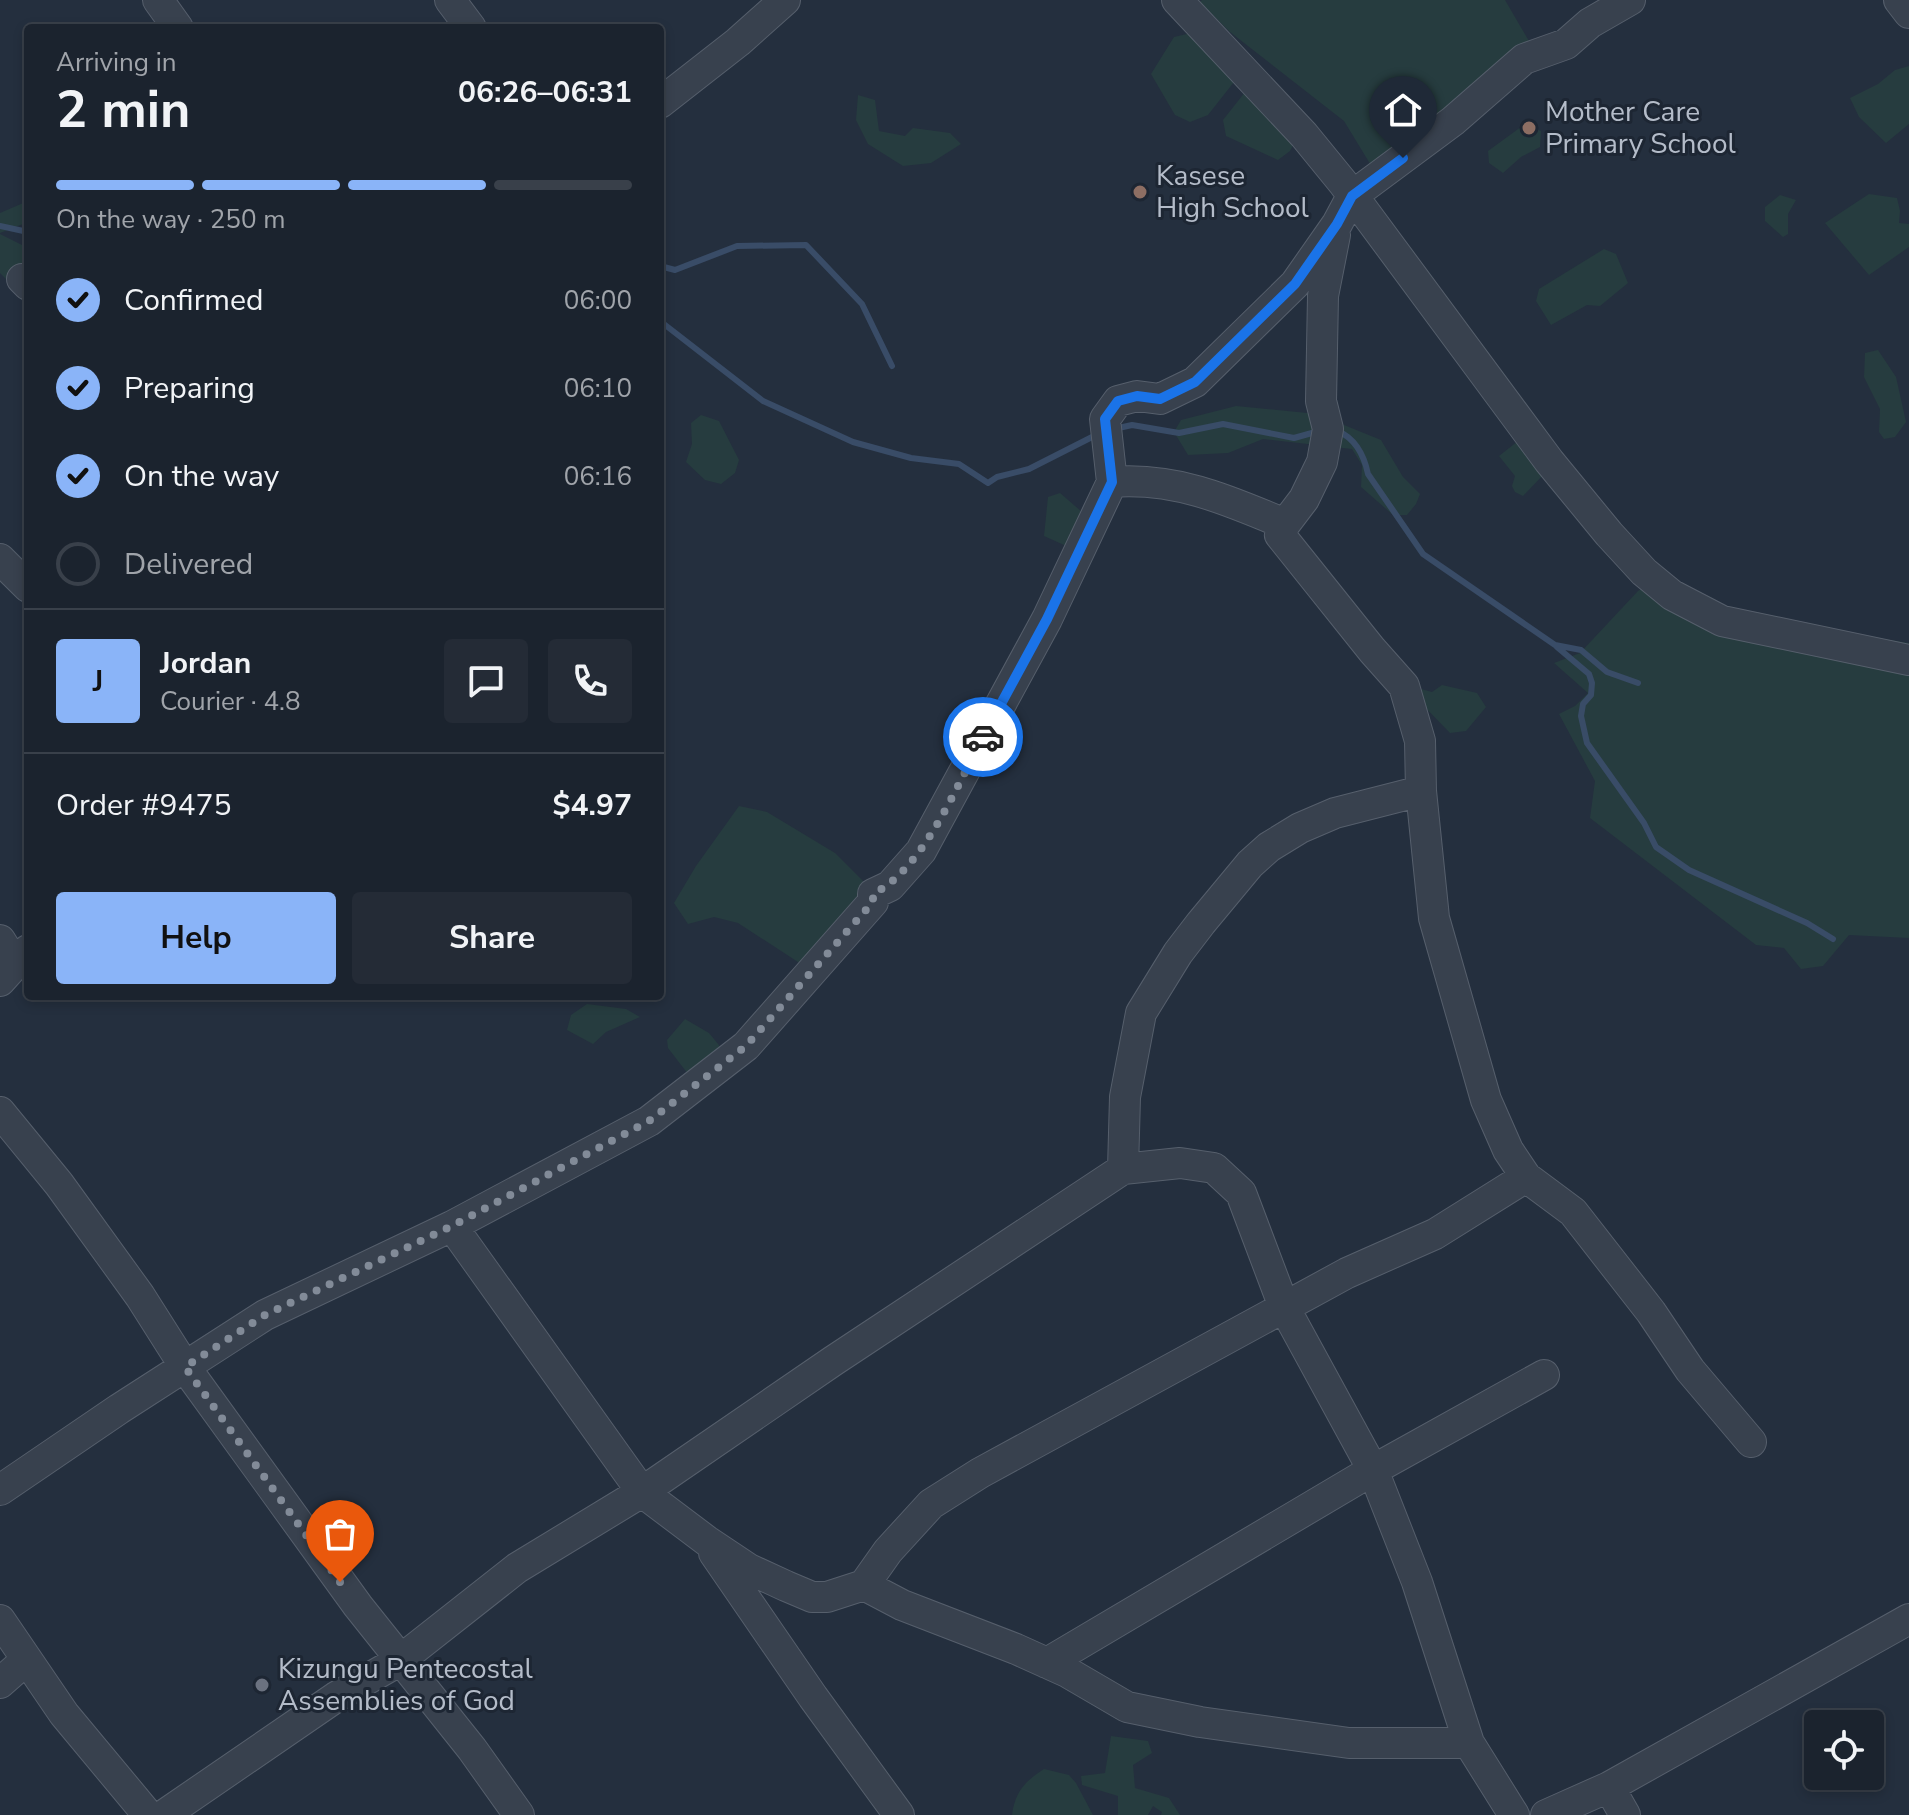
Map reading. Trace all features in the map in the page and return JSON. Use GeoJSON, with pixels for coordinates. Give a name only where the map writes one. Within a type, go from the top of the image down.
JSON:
{"type":"FeatureCollection","features":[{"type":"Feature","properties":{"kind":"street"},"geometry":{"type":"LineString","coordinates":[[158,0],[175,24]]}},
{"type":"Feature","properties":{"kind":"street"},"geometry":{"type":"LineString","coordinates":[[450,0],[468,24]]}},
{"type":"Feature","properties":{"kind":"street"},"geometry":{"type":"LineString","coordinates":[[1177,0],[1304,135],[1549,461],[1644,572],[1672,595],[1722,621],[1909,660]]}},
{"type":"Feature","properties":{"kind":"street"},"geometry":{"type":"LineString","coordinates":[[0,1490],[265,1315],[452,1226],[649,1121],[746,1046],[873,902],[873,894],[890,886],[921,851],[1047,619],[1112,482],[1105,419],[1118,401],[1137,396],[1160,399],[1195,382],[1295,284],[1337,224],[1352,196],[1453,121],[1524,59],[1566,44],[1590,23],[1630,0]]}},
{"type":"Feature","properties":{"kind":"street"},"geometry":{"type":"LineString","coordinates":[[1899,0],[1909,13]]}},
{"type":"Feature","properties":{"kind":"street"},"geometry":{"type":"LineString","coordinates":[[664,100],[738,42],[778,2]]}},
{"type":"Feature","properties":{"kind":"street"},"geometry":{"type":"LineString","coordinates":[[1337,224],[1323,296],[1321,401],[1328,429],[1322,462],[1304,499],[1280,535],[1404,686],[1420,741],[1421,791],[1434,918],[1486,1100],[1508,1150],[1526,1177],[1573,1212],[1651,1312],[1690,1370],[1751,1442]]}},
{"type":"Feature","properties":{"kind":"street"},"geometry":{"type":"LineString","coordinates":[[1112,482],[1143,479],[1215,494],[1285,524]]}},
{"type":"Feature","properties":{"kind":"street"},"geometry":{"type":"LineString","coordinates":[[0,559],[24,583]]}},
{"type":"Feature","properties":{"kind":"street"},"geometry":{"type":"LineString","coordinates":[[1123,1169],[1125,1097],[1141,1013],[1178,953],[1201,923],[1250,864],[1269,847],[1300,828],[1335,813],[1421,791]]}},
{"type":"Feature","properties":{"kind":"street"},"geometry":{"type":"LineString","coordinates":[[0,1112],[59,1184],[131,1284],[185,1367],[399,1661],[472,1749],[519,1815]]}},
{"type":"Feature","properties":{"kind":"street"},"geometry":{"type":"LineString","coordinates":[[164,1815],[336,1697],[399,1661],[517,1568],[642,1492],[1123,1169],[1180,1163],[1214,1168],[1241,1193],[1284,1307],[1373,1470],[1417,1582],[1469,1743],[1514,1815]]}},
{"type":"Feature","properties":{"kind":"street"},"geometry":{"type":"LineString","coordinates":[[452,1226],[642,1492],[749,1569],[812,1597],[827,1597],[864,1585],[888,1551],[931,1504],[980,1473],[1347,1273],[1435,1234],[1526,1177]]}},
{"type":"Feature","properties":{"kind":"street"},"geometry":{"type":"LineString","coordinates":[[1047,1663],[1373,1470],[1544,1375]]}},
{"type":"Feature","properties":{"kind":"street"},"geometry":{"type":"LineString","coordinates":[[707,1541],[813,1697],[899,1815]]}},
{"type":"Feature","properties":{"kind":"street"},"geometry":{"type":"LineString","coordinates":[[864,1585],[902,1605],[1047,1663],[1127,1707],[1159,1715],[1349,1743],[1469,1743]]}},
{"type":"Feature","properties":{"kind":"street"},"geometry":{"type":"LineString","coordinates":[[1546,1815],[1609,1787],[1909,1619]]}},
{"type":"Feature","properties":{"kind":"street"},"geometry":{"type":"LineString","coordinates":[[0,1620],[25,1661],[64,1714],[148,1815]]}},
{"type":"Feature","properties":{"kind":"street"},"geometry":{"type":"LineString","coordinates":[[0,1683],[25,1661]]}},
{"type":"Feature","properties":{"kind":"street"},"geometry":{"type":"LineString","coordinates":[[1609,1787],[1625,1815]]}},
{"type":"Feature","properties":{"kind":"green space"},"geometry":{"type":"Polygon","coordinates":[[[1505,0],[1540,60],[1372,167],[1344,121],[1230,32],[1200,2],[1505,0]]]}},
{"type":"Feature","properties":{"kind":"green space"},"geometry":{"type":"Polygon","coordinates":[[[1187,34],[1226,55],[1234,82],[1208,115],[1190,122],[1175,115],[1151,74],[1174,37],[1187,34]]]}},
{"type":"Feature","properties":{"kind":"green space"},"geometry":{"type":"Polygon","coordinates":[[[1909,66],[1909,124],[1886,143],[1859,117],[1850,98],[1878,84],[1895,70],[1909,66]]]}},
{"type":"Feature","properties":{"kind":"green space"},"geometry":{"type":"Polygon","coordinates":[[[1249,87],[1302,128],[1290,151],[1278,160],[1226,136],[1223,120],[1249,87]]]}},
{"type":"Feature","properties":{"kind":"green space"},"geometry":{"type":"Polygon","coordinates":[[[858,95],[875,100],[879,131],[905,136],[913,128],[950,133],[961,144],[931,163],[903,166],[868,144],[856,120],[858,95]]]}},
{"type":"Feature","properties":{"kind":"green space"},"geometry":{"type":"Polygon","coordinates":[[[1525,124],[1541,131],[1540,147],[1521,157],[1503,173],[1489,163],[1488,151],[1525,124]]]}},
{"type":"Feature","properties":{"kind":"green space"},"geometry":{"type":"Polygon","coordinates":[[[1869,194],[1897,198],[1899,223],[1909,224],[1909,247],[1869,275],[1825,223],[1869,194]]]}},
{"type":"Feature","properties":{"kind":"green space"},"geometry":{"type":"Polygon","coordinates":[[[1780,195],[1796,200],[1788,214],[1788,234],[1783,237],[1765,221],[1765,207],[1780,195]]]}},
{"type":"Feature","properties":{"kind":"green space"},"geometry":{"type":"Polygon","coordinates":[[[24,203],[24,224],[0,233],[0,213],[24,203]]]}},
{"type":"Feature","properties":{"kind":"green space"},"geometry":{"type":"Polygon","coordinates":[[[0,234],[24,246],[24,276],[12,285],[0,273],[0,234]]]}},
{"type":"Feature","properties":{"kind":"green space"},"geometry":{"type":"Polygon","coordinates":[[[1604,249],[1616,254],[1628,283],[1600,306],[1587,305],[1551,325],[1536,301],[1539,289],[1604,249]]]}},
{"type":"Feature","properties":{"kind":"green space"},"geometry":{"type":"Polygon","coordinates":[[[1878,350],[1896,377],[1906,422],[1895,437],[1884,439],[1879,432],[1880,409],[1864,377],[1865,353],[1878,350]]]}},
{"type":"Feature","properties":{"kind":"green space"},"geometry":{"type":"Polygon","coordinates":[[[1236,406],[1317,414],[1381,440],[1403,477],[1420,494],[1416,504],[1407,515],[1393,515],[1361,487],[1362,465],[1352,449],[1263,439],[1228,453],[1188,455],[1174,432],[1181,420],[1236,406]]]}},
{"type":"Feature","properties":{"kind":"green space"},"geometry":{"type":"Polygon","coordinates":[[[701,415],[719,421],[739,460],[735,473],[721,484],[705,480],[686,462],[692,444],[691,423],[701,415]]]}},
{"type":"Feature","properties":{"kind":"green space"},"geometry":{"type":"Polygon","coordinates":[[[1518,441],[1546,472],[1523,496],[1515,492],[1512,486],[1515,476],[1499,456],[1518,441]]]}},
{"type":"Feature","properties":{"kind":"green space"},"geometry":{"type":"Polygon","coordinates":[[[1060,493],[1082,512],[1073,549],[1044,536],[1048,497],[1060,493]]]}},
{"type":"Feature","properties":{"kind":"green space"},"geometry":{"type":"Polygon","coordinates":[[[1651,583],[1684,607],[1909,643],[1909,938],[1849,935],[1823,966],[1801,969],[1784,948],[1756,945],[1590,818],[1595,781],[1559,714],[1575,706],[1588,693],[1554,663],[1580,653],[1638,591],[1651,583]]]}},
{"type":"Feature","properties":{"kind":"green space"},"geometry":{"type":"Polygon","coordinates":[[[1442,685],[1477,693],[1486,707],[1466,731],[1450,733],[1418,700],[1421,689],[1432,692],[1442,685]]]}},
{"type":"Feature","properties":{"kind":"green space"},"geometry":{"type":"Polygon","coordinates":[[[739,806],[767,812],[835,853],[871,889],[801,964],[738,923],[714,917],[688,924],[674,903],[739,806]]]}},
{"type":"Feature","properties":{"kind":"green space"},"geometry":{"type":"Polygon","coordinates":[[[587,1004],[626,1009],[640,1017],[606,1032],[593,1044],[567,1030],[571,1015],[587,1004]]]}},
{"type":"Feature","properties":{"kind":"green space"},"geometry":{"type":"Polygon","coordinates":[[[685,1019],[709,1033],[723,1050],[688,1074],[668,1048],[667,1040],[685,1019]]]}},
{"type":"Feature","properties":{"kind":"green space"},"geometry":{"type":"Polygon","coordinates":[[[1111,1736],[1148,1741],[1152,1753],[1133,1765],[1135,1788],[1169,1798],[1180,1815],[1161,1815],[1162,1812],[1153,1806],[1148,1815],[1118,1815],[1118,1796],[1082,1785],[1081,1776],[1105,1773],[1111,1736]]]}},
{"type":"Feature","properties":{"kind":"green space"},"geometry":{"type":"Polygon","coordinates":[[[1044,1769],[1069,1775],[1093,1815],[1012,1815],[1022,1788],[1044,1769]]]}},
{"type":"Feature","properties":{"kind":"waterway"},"geometry":{"type":"LineString","coordinates":[[0,226],[24,231]]}},
{"type":"Feature","properties":{"kind":"waterway"},"geometry":{"type":"LineString","coordinates":[[664,267],[675,270],[737,246],[806,245],[862,304],[892,366]]}},
{"type":"Feature","properties":{"kind":"waterway"},"geometry":{"type":"LineString","coordinates":[[664,324],[763,401],[853,442],[911,458],[959,464],[988,483],[997,477],[1029,469],[1096,435]]}},
{"type":"Feature","properties":{"kind":"waterway"},"geometry":{"type":"LineString","coordinates":[[1114,429],[1132,425],[1179,433],[1223,424],[1294,438],[1319,431]]}},
{"type":"Feature","properties":{"kind":"waterway"},"geometry":{"type":"LineString","coordinates":[[1338,431],[1350,438],[1358,448],[1368,474],[1423,554],[1555,645],[1581,650],[1607,672],[1638,683]]}},
{"type":"Feature","properties":{"kind":"waterway"},"geometry":{"type":"LineString","coordinates":[[1557,647],[1589,674],[1591,695],[1583,704],[1581,716],[1587,743],[1644,823],[1656,847],[1689,870],[1807,923],[1833,939]]}},
{"type":"Feature","properties":{"kind":"way so far"},"geometry":{"type":"LineString","coordinates":[[340,1582],[185,1367],[265,1315],[452,1226],[649,1121],[709,1077],[746,1046],[873,902],[873,894],[890,886],[921,851],[983,737]]}},
{"type":"Feature","properties":{"kind":"place","name":"Mother Care Primary School"},"geometry":{"type":"Point","coordinates":[1529,128]}},
{"type":"Feature","properties":{"kind":"place","name":"Kasese High School"},"geometry":{"type":"Point","coordinates":[1140,192]}},
{"type":"Feature","properties":{"kind":"place","name":"Kizungu Pentecostal Assemblies of God"},"geometry":{"type":"Point","coordinates":[262,1685]}},
{"type":"Feature","properties":{"kind":"route"},"geometry":{"type":"LineString","coordinates":[[983,737],[1047,619],[1112,482],[1105,419],[1118,401],[1137,396],[1160,399],[1195,382],[1295,284],[1337,224],[1352,196],[1403,158]]}}]}
